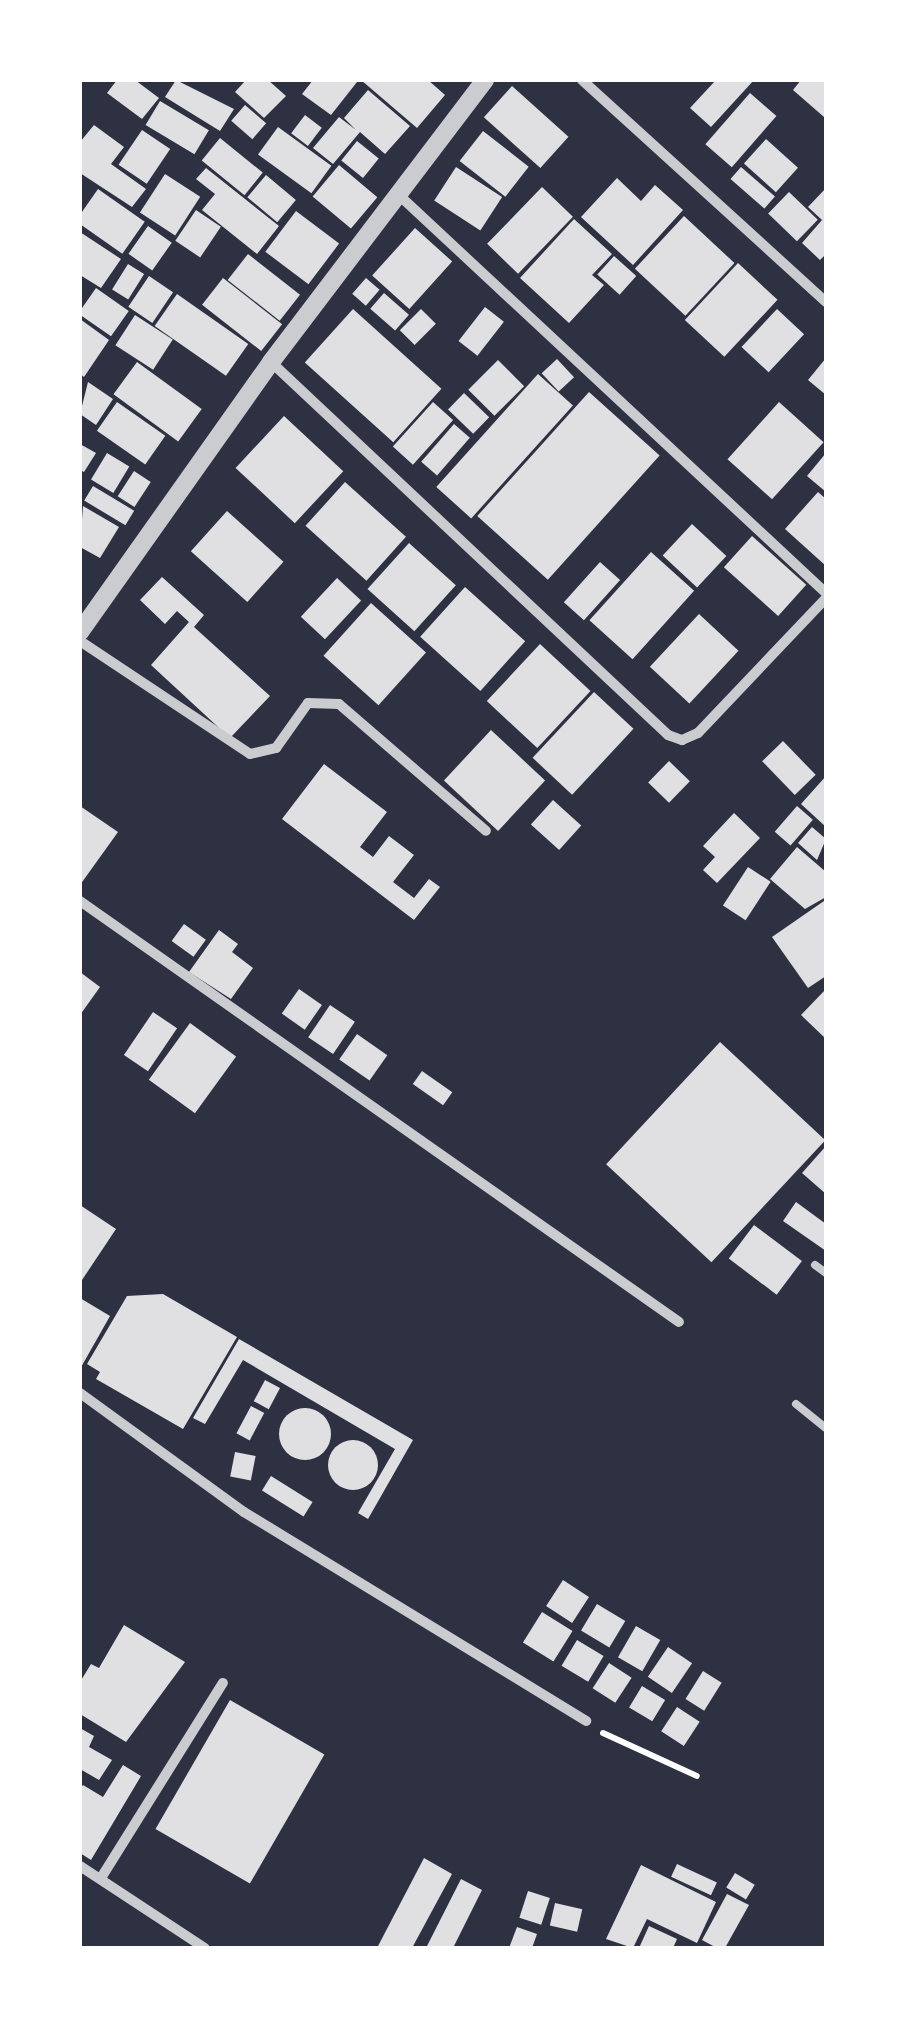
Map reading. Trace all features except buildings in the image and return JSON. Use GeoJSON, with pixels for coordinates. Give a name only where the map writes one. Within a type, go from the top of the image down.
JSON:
{"type":"FeatureCollection","features":[{"type":"Feature","properties":{"kind":"street"},"geometry":{"type":"LineString","coordinates":[[80,632],[272,362],[401,197],[484,80]]}},
{"type":"Feature","properties":{"kind":"street"},"geometry":{"type":"LineString","coordinates":[[582,80],[826,302]]}},
{"type":"Feature","properties":{"kind":"street"},"geometry":{"type":"LineString","coordinates":[[272,362],[668,735],[682,740],[698,733],[826,595],[401,197]]}},
{"type":"Feature","properties":{"kind":"street"},"geometry":{"type":"LineString","coordinates":[[80,641],[232,748],[250,754],[276,748],[308,703],[339,704],[486,831]]}},
{"type":"Feature","properties":{"kind":"street"},"geometry":{"type":"LineString","coordinates":[[80,901],[679,1322]]}},
{"type":"Feature","properties":{"kind":"street"},"geometry":{"type":"LineString","coordinates":[[80,1393],[169,1451],[244,1512],[586,1721]]}},
{"type":"Feature","properties":{"kind":"street"},"geometry":{"type":"LineString","coordinates":[[100,1878],[223,1683]]}},
{"type":"Feature","properties":{"kind":"street"},"geometry":{"type":"LineString","coordinates":[[80,1866],[205,1948]]}},
{"type":"Feature","properties":{"kind":"lane"},"geometry":{"type":"LineString","coordinates":[[815,1266],[826,1272]]}},
{"type":"Feature","properties":{"kind":"lane"},"geometry":{"type":"LineString","coordinates":[[796,1404],[826,1428]]}},
{"type":"Feature","properties":{"kind":"path"},"geometry":{"type":"LineString","coordinates":[[586,1721],[697,1776]]}}]}
